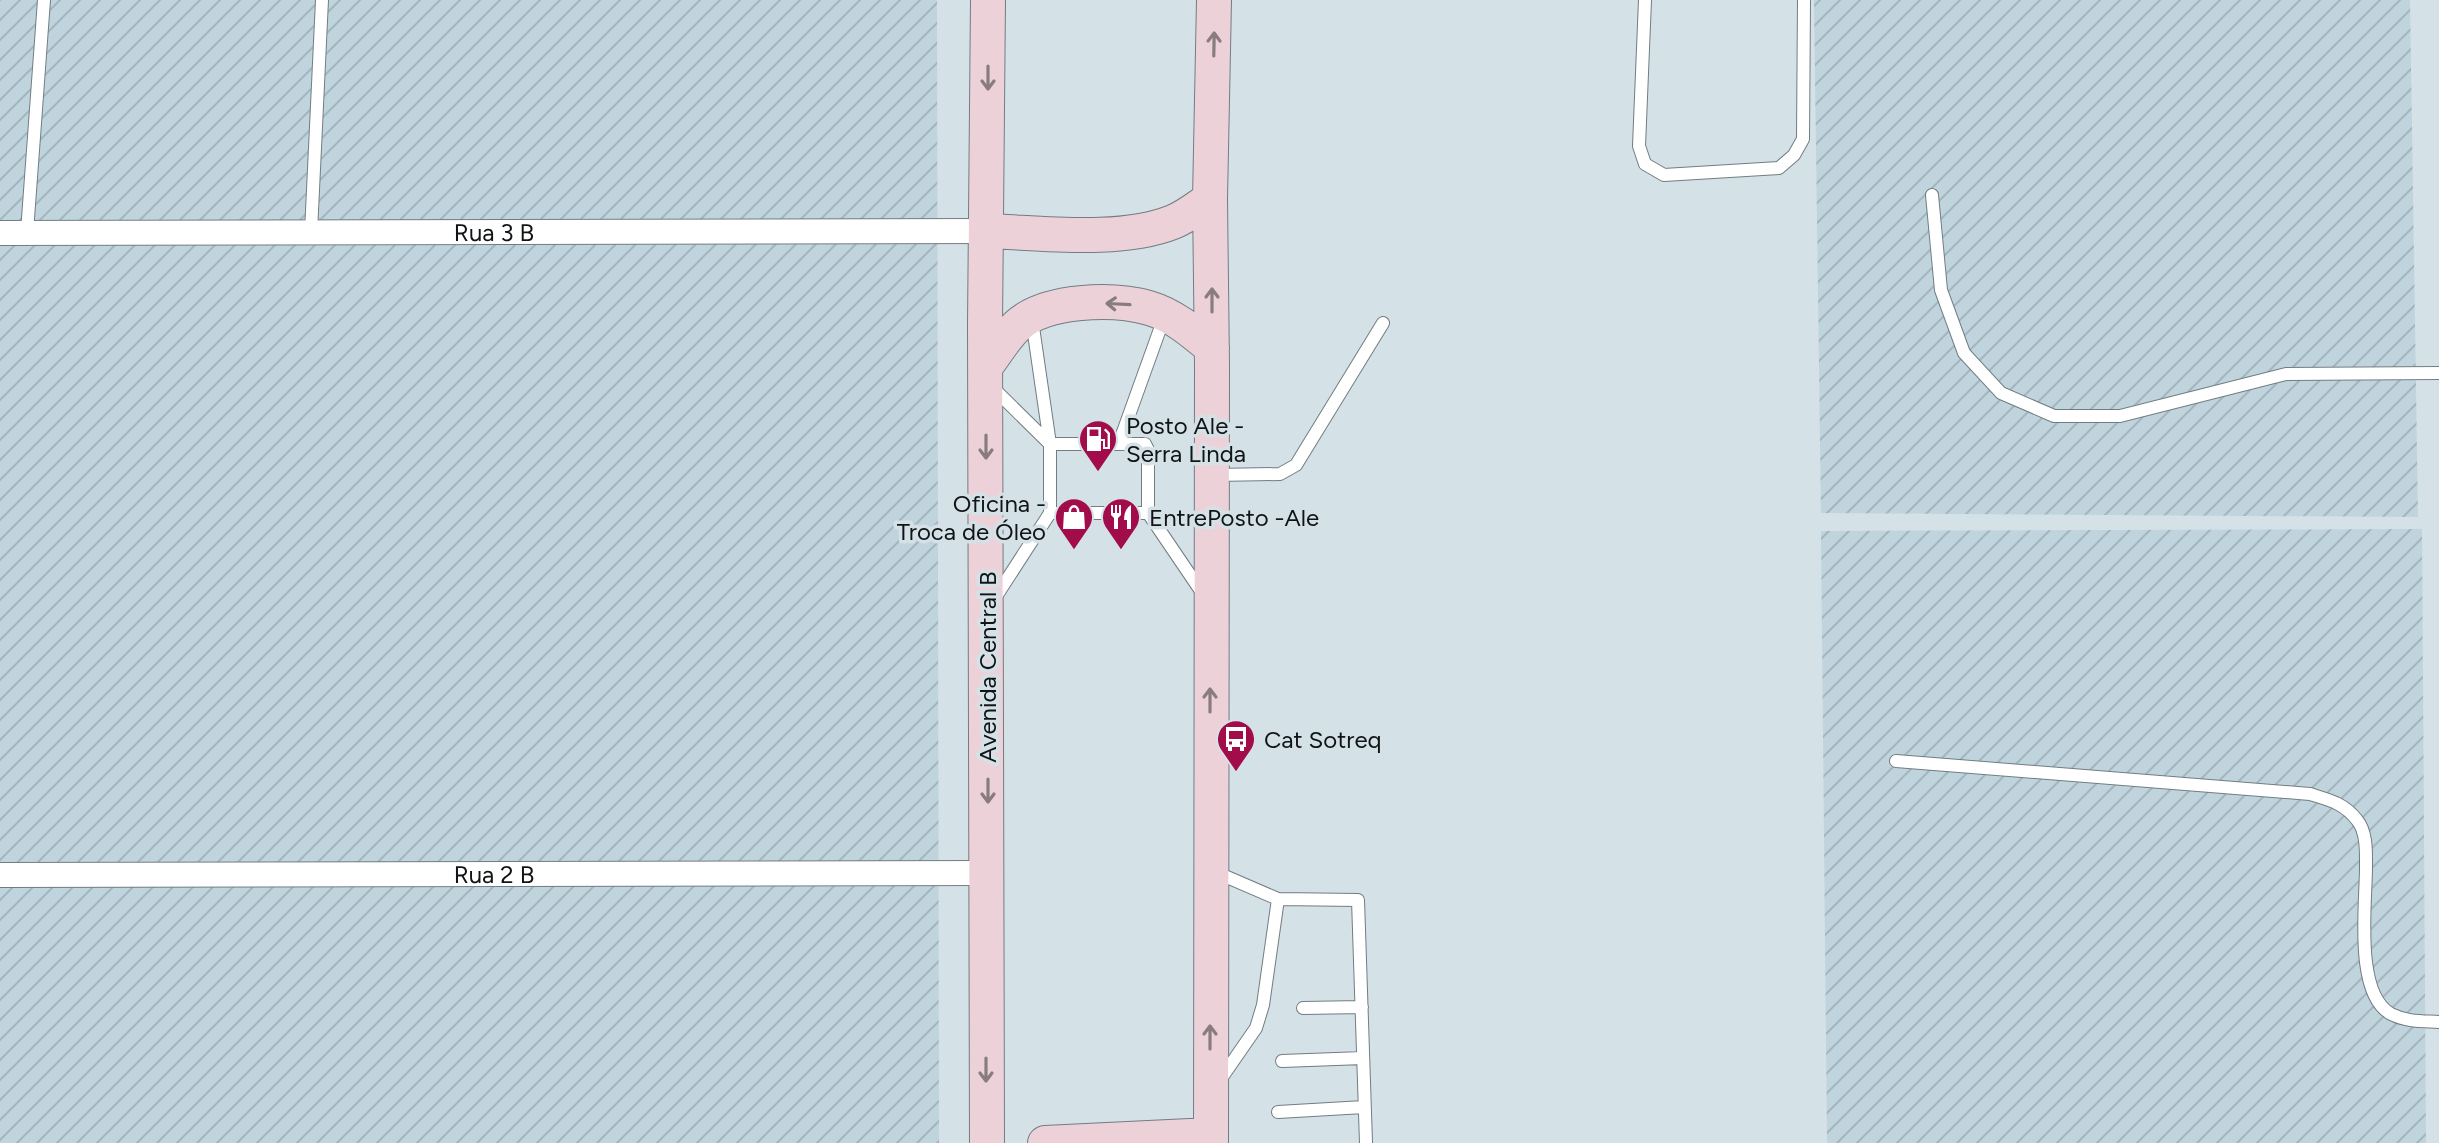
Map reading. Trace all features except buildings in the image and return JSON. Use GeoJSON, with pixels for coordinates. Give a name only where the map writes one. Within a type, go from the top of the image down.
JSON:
{"type":"FeatureCollection","features":[{"type":"Feature","properties":{"kind":"main road","name":"Avenida Central B"},"geometry":{"type":"LineString","coordinates":[[987,1143],[988,0]]}},
{"type":"Feature","properties":{"kind":"main road"},"geometry":{"type":"LineString","coordinates":[[1045,1143],[1211,1139],[1210,199],[1214,0]]}},
{"type":"Feature","properties":{"kind":"main road"},"geometry":{"type":"LineString","coordinates":[[987,231],[1109,235],[1140,232],[1175,222],[1210,199]]}},
{"type":"Feature","properties":{"kind":"main road"},"geometry":{"type":"LineString","coordinates":[[986,373],[1017,325],[1051,308],[1072,304],[1122,303],[1165,315],[1212,348]]}},
{"type":"Feature","properties":{"kind":"street","name":"Rua 3 B"},"geometry":{"type":"LineString","coordinates":[[0,233],[987,231]]}},
{"type":"Feature","properties":{"kind":"street","name":"Rua 2 B"},"geometry":{"type":"LineString","coordinates":[[0,875],[988,873]]}},
{"type":"Feature","properties":{"kind":"lane"},"geometry":{"type":"LineString","coordinates":[[27,232],[44,0]]}},
{"type":"Feature","properties":{"kind":"lane"},"geometry":{"type":"LineString","coordinates":[[311,232],[322,0]]}},
{"type":"Feature","properties":{"kind":"lane"},"geometry":{"type":"LineString","coordinates":[[1645,0],[1639,146],[1645,164],[1664,175],[1779,168],[1794,155],[1803,139],[1804,0]]}},
{"type":"Feature","properties":{"kind":"lane"},"geometry":{"type":"LineString","coordinates":[[1932,195],[1941,290],[1964,353],[2001,393],[2054,416],[2120,416],[2286,374],[2439,373]]}},
{"type":"Feature","properties":{"kind":"lane"},"geometry":{"type":"LineString","coordinates":[[1119,443],[1165,315]]}},
{"type":"Feature","properties":{"kind":"lane"},"geometry":{"type":"LineString","coordinates":[[987,611],[1050,513],[1050,444],[1032,317]]}},
{"type":"Feature","properties":{"kind":"lane"},"geometry":{"type":"LineString","coordinates":[[1211,475],[1280,474],[1296,465],[1383,323]]}},
{"type":"Feature","properties":{"kind":"lane"},"geometry":{"type":"LineString","coordinates":[[986,373],[1050,444],[1145,444],[1148,450],[1148,513],[1211,606]]}},
{"type":"Feature","properties":{"kind":"lane"},"geometry":{"type":"LineString","coordinates":[[1050,513],[1148,513]]}},
{"type":"Feature","properties":{"kind":"lane"},"geometry":{"type":"LineString","coordinates":[[1896,761],[2310,794],[2341,804],[2360,822],[2366,846],[2366,970],[2374,995],[2388,1012],[2399,1017],[2410,1021],[2439,1022]]}},
{"type":"Feature","properties":{"kind":"lane"},"geometry":{"type":"LineString","coordinates":[[1210,870],[1278,899],[1358,900],[1366,1143]]}},
{"type":"Feature","properties":{"kind":"lane"},"geometry":{"type":"LineString","coordinates":[[1211,1092],[1256,1028],[1263,1005],[1278,899]]}},
{"type":"Feature","properties":{"kind":"lane"},"geometry":{"type":"LineString","coordinates":[[1303,1008],[1362,1007]]}},
{"type":"Feature","properties":{"kind":"lane"},"geometry":{"type":"LineString","coordinates":[[1282,1061],[1363,1058]]}},
{"type":"Feature","properties":{"kind":"lane"},"geometry":{"type":"LineString","coordinates":[[1278,1112],[1364,1107]]}},
{"type":"Feature","properties":{"kind":"shaded area"},"geometry":{"type":"Polygon","coordinates":[[[0,0],[937,0],[939,1143],[0,1143],[0,0]]]}},
{"type":"Feature","properties":{"kind":"shaded area"},"geometry":{"type":"Polygon","coordinates":[[[1814,0],[2410,0],[2418,517],[1821,513],[1814,0]]]}},
{"type":"Feature","properties":{"kind":"shaded area"},"geometry":{"type":"Polygon","coordinates":[[[2422,529],[2426,1143],[1827,1143],[1821,531],[2422,529]]]}},
{"type":"Feature","properties":{"kind":"place","name":"Posto Ale - Serra Linda"},"geometry":{"type":"Point","coordinates":[1098,473]}},
{"type":"Feature","properties":{"kind":"place","name":"Oficina - Troca de Óleo"},"geometry":{"type":"Point","coordinates":[1074,551]}},
{"type":"Feature","properties":{"kind":"place","name":"EntrePosto -Ale"},"geometry":{"type":"Point","coordinates":[1121,551]}},
{"type":"Feature","properties":{"kind":"place","name":"Cat Sotreq"},"geometry":{"type":"Point","coordinates":[1236,773]}}]}
